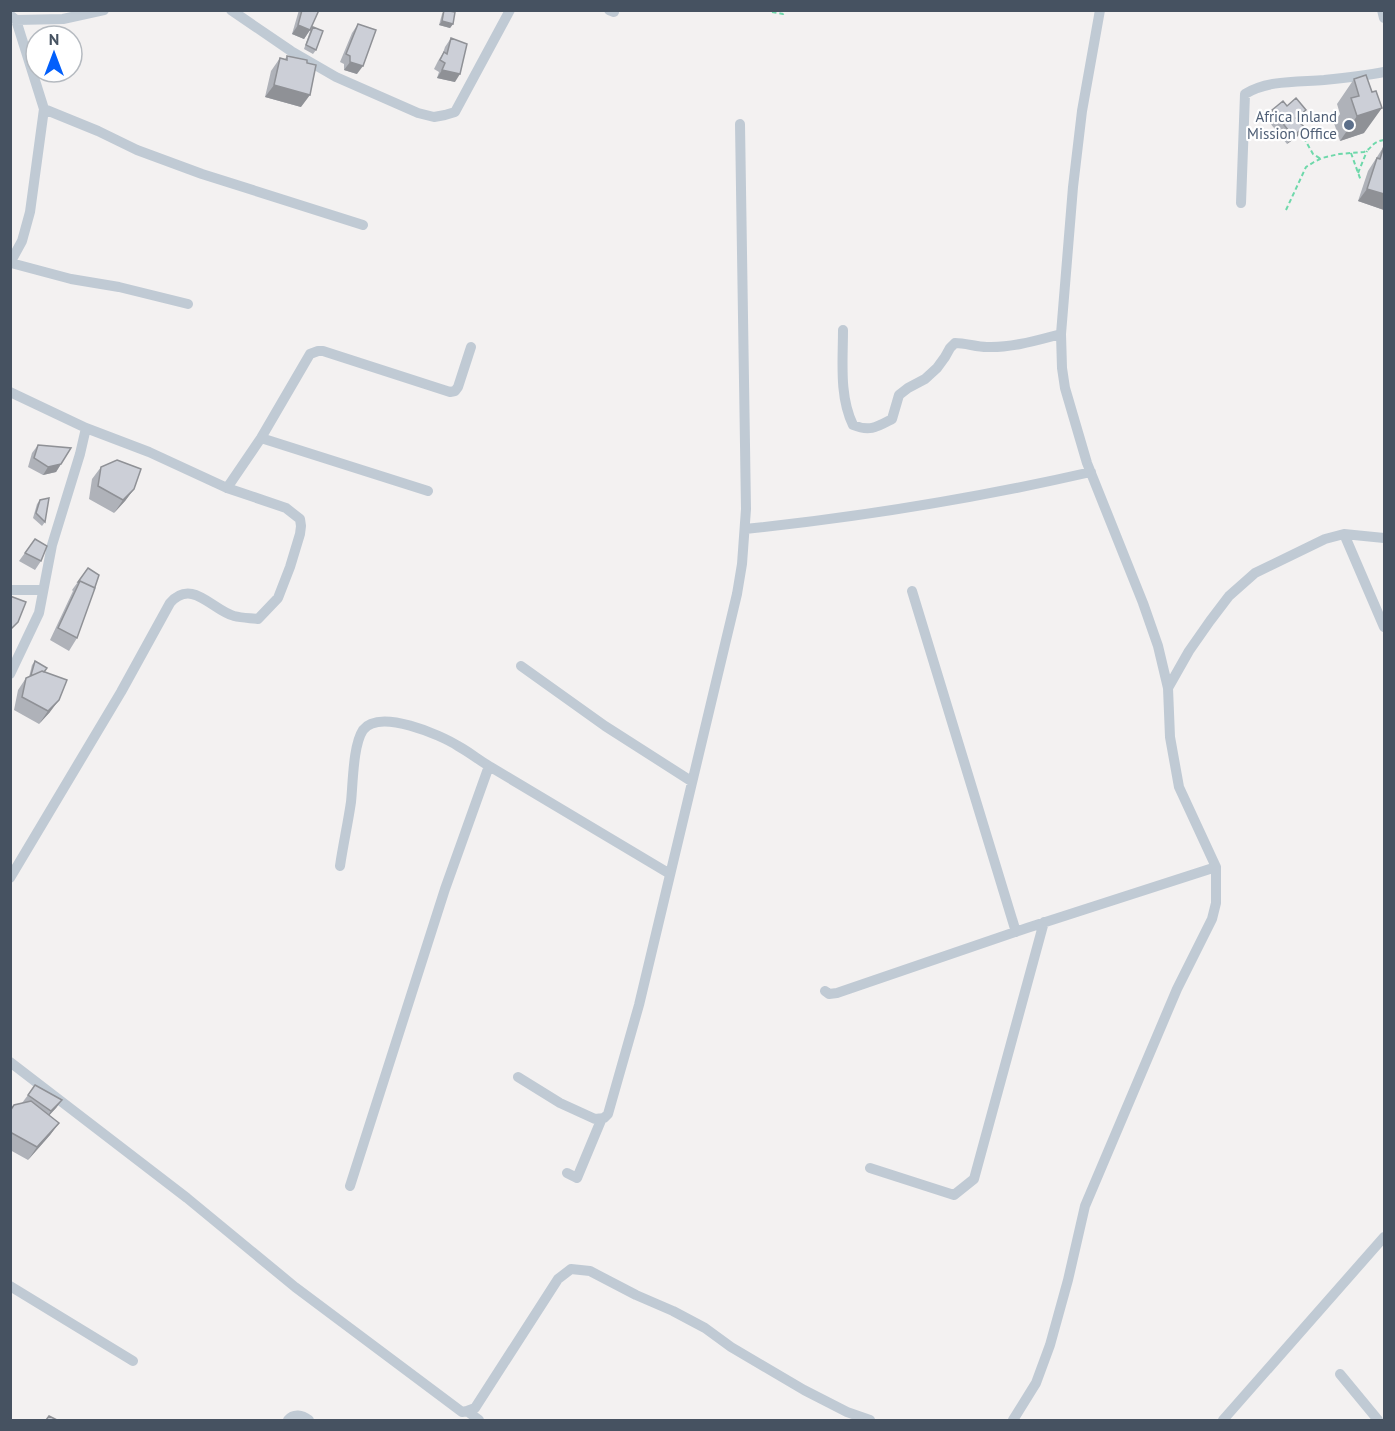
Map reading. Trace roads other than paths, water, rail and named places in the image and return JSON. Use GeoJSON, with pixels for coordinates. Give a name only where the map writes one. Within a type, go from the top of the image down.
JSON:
{"type":"FeatureCollection","features":[{"type":"Feature","properties":{"kind":"street"},"geometry":{"type":"LineString","coordinates":[[104,10],[63,19],[14,18],[44,109],[30,212],[22,241],[11,263],[71,279],[119,287],[188,304]]}},
{"type":"Feature","properties":{"kind":"street"},"geometry":{"type":"LineString","coordinates":[[231,10],[291,51],[336,77],[418,113],[434,117],[455,112],[510,10]]}},
{"type":"Feature","properties":{"kind":"street"},"geometry":{"type":"LineString","coordinates":[[1013,1420],[1036,1383],[1050,1346],[1085,1206],[1178,989],[1212,919],[1216,903],[1216,867],[1179,787],[1170,737],[1168,688],[1158,646],[1091,472],[1065,388],[1061,358],[1073,187],[1082,111],[1100,10]]}},
{"type":"Feature","properties":{"kind":"street"},"geometry":{"type":"LineString","coordinates":[[1382,10],[1384,18]]}},
{"type":"Feature","properties":{"kind":"street"},"geometry":{"type":"LineString","coordinates":[[1241,203],[1245,94],[1253,89],[1266,86],[1384,72]]}},
{"type":"Feature","properties":{"kind":"street"},"geometry":{"type":"LineString","coordinates":[[44,109],[137,150],[202,174],[363,225]]}},
{"type":"Feature","properties":{"kind":"street"},"geometry":{"type":"LineString","coordinates":[[518,1077],[560,1103],[595,1119],[608,1114],[639,1005],[736,594],[747,509],[740,124]]}},
{"type":"Feature","properties":{"kind":"street"},"geometry":{"type":"LineString","coordinates":[[843,330],[844,402],[848,416],[853,425],[873,429],[892,419],[899,395],[925,379],[937,368],[955,344],[1008,346],[1061,334]]}},
{"type":"Feature","properties":{"kind":"street"},"geometry":{"type":"LineString","coordinates":[[227,488],[261,438],[310,354],[323,351],[450,392],[455,391],[458,387],[471,347]]}},
{"type":"Feature","properties":{"kind":"street"},"geometry":{"type":"LineString","coordinates":[[10,392],[86,428],[149,452],[227,488],[286,508],[300,519],[301,526],[290,567],[278,598],[258,619],[233,616],[191,593],[175,598],[170,603],[121,692],[10,878]]}},
{"type":"Feature","properties":{"kind":"street"},"geometry":{"type":"LineString","coordinates":[[10,674],[39,613],[52,545],[86,428]]}},
{"type":"Feature","properties":{"kind":"street"},"geometry":{"type":"LineString","coordinates":[[261,438],[429,491]]}},
{"type":"Feature","properties":{"kind":"street"},"geometry":{"type":"LineString","coordinates":[[745,530],[817,522],[910,507],[1040,484],[1091,472]]}},
{"type":"Feature","properties":{"kind":"street"},"geometry":{"type":"LineString","coordinates":[[1168,688],[1189,651],[1210,621],[1229,597],[1255,573],[1325,539],[1344,534],[1384,538]]}},
{"type":"Feature","properties":{"kind":"street"},"geometry":{"type":"LineString","coordinates":[[1344,534],[1384,627]]}},
{"type":"Feature","properties":{"kind":"street"},"geometry":{"type":"LineString","coordinates":[[10,590],[43,590]]}},
{"type":"Feature","properties":{"kind":"street"},"geometry":{"type":"LineString","coordinates":[[912,591],[1016,932]]}},
{"type":"Feature","properties":{"kind":"street"},"geometry":{"type":"LineString","coordinates":[[521,666],[605,726],[691,781]]}},
{"type":"Feature","properties":{"kind":"street"},"geometry":{"type":"LineString","coordinates":[[340,866],[351,804],[356,751],[362,731],[367,726],[382,721],[394,722],[428,732],[457,745],[670,874]]}},
{"type":"Feature","properties":{"kind":"street"},"geometry":{"type":"LineString","coordinates":[[350,1186],[445,889],[489,766]]}},
{"type":"Feature","properties":{"kind":"street"},"geometry":{"type":"LineString","coordinates":[[825,991],[829,994],[837,993],[1044,922],[1216,867]]}},
{"type":"Feature","properties":{"kind":"street"},"geometry":{"type":"LineString","coordinates":[[870,1168],[954,1196],[974,1179],[1044,922]]}},
{"type":"Feature","properties":{"kind":"street"},"geometry":{"type":"LineString","coordinates":[[10,1062],[187,1198],[304,1294],[462,1412],[475,1408],[558,1279],[571,1269],[590,1271],[673,1311],[804,1390],[847,1412],[870,1420]]}},
{"type":"Feature","properties":{"kind":"street"},"geometry":{"type":"LineString","coordinates":[[567,1173],[576,1178],[602,1118]]}},
{"type":"Feature","properties":{"kind":"street"},"geometry":{"type":"LineString","coordinates":[[1223,1420],[1384,1237]]}},
{"type":"Feature","properties":{"kind":"street"},"geometry":{"type":"LineString","coordinates":[[10,1286],[133,1361]]}},
{"type":"Feature","properties":{"kind":"street"},"geometry":{"type":"LineString","coordinates":[[1340,1374],[1378,1420]]}},
{"type":"Feature","properties":{"kind":"street"},"geometry":{"type":"LineString","coordinates":[[467,1411],[479,1420]]}},
{"type":"Feature","properties":{"kind":"street"},"geometry":{"type":"LineString","coordinates":[[288,1420],[296,1415],[309,1420]]}},
{"type":"Feature","properties":{"kind":"place","name":"Africa Inland Mission Office"},"geometry":{"type":"Point","coordinates":[1349,125]}}]}
